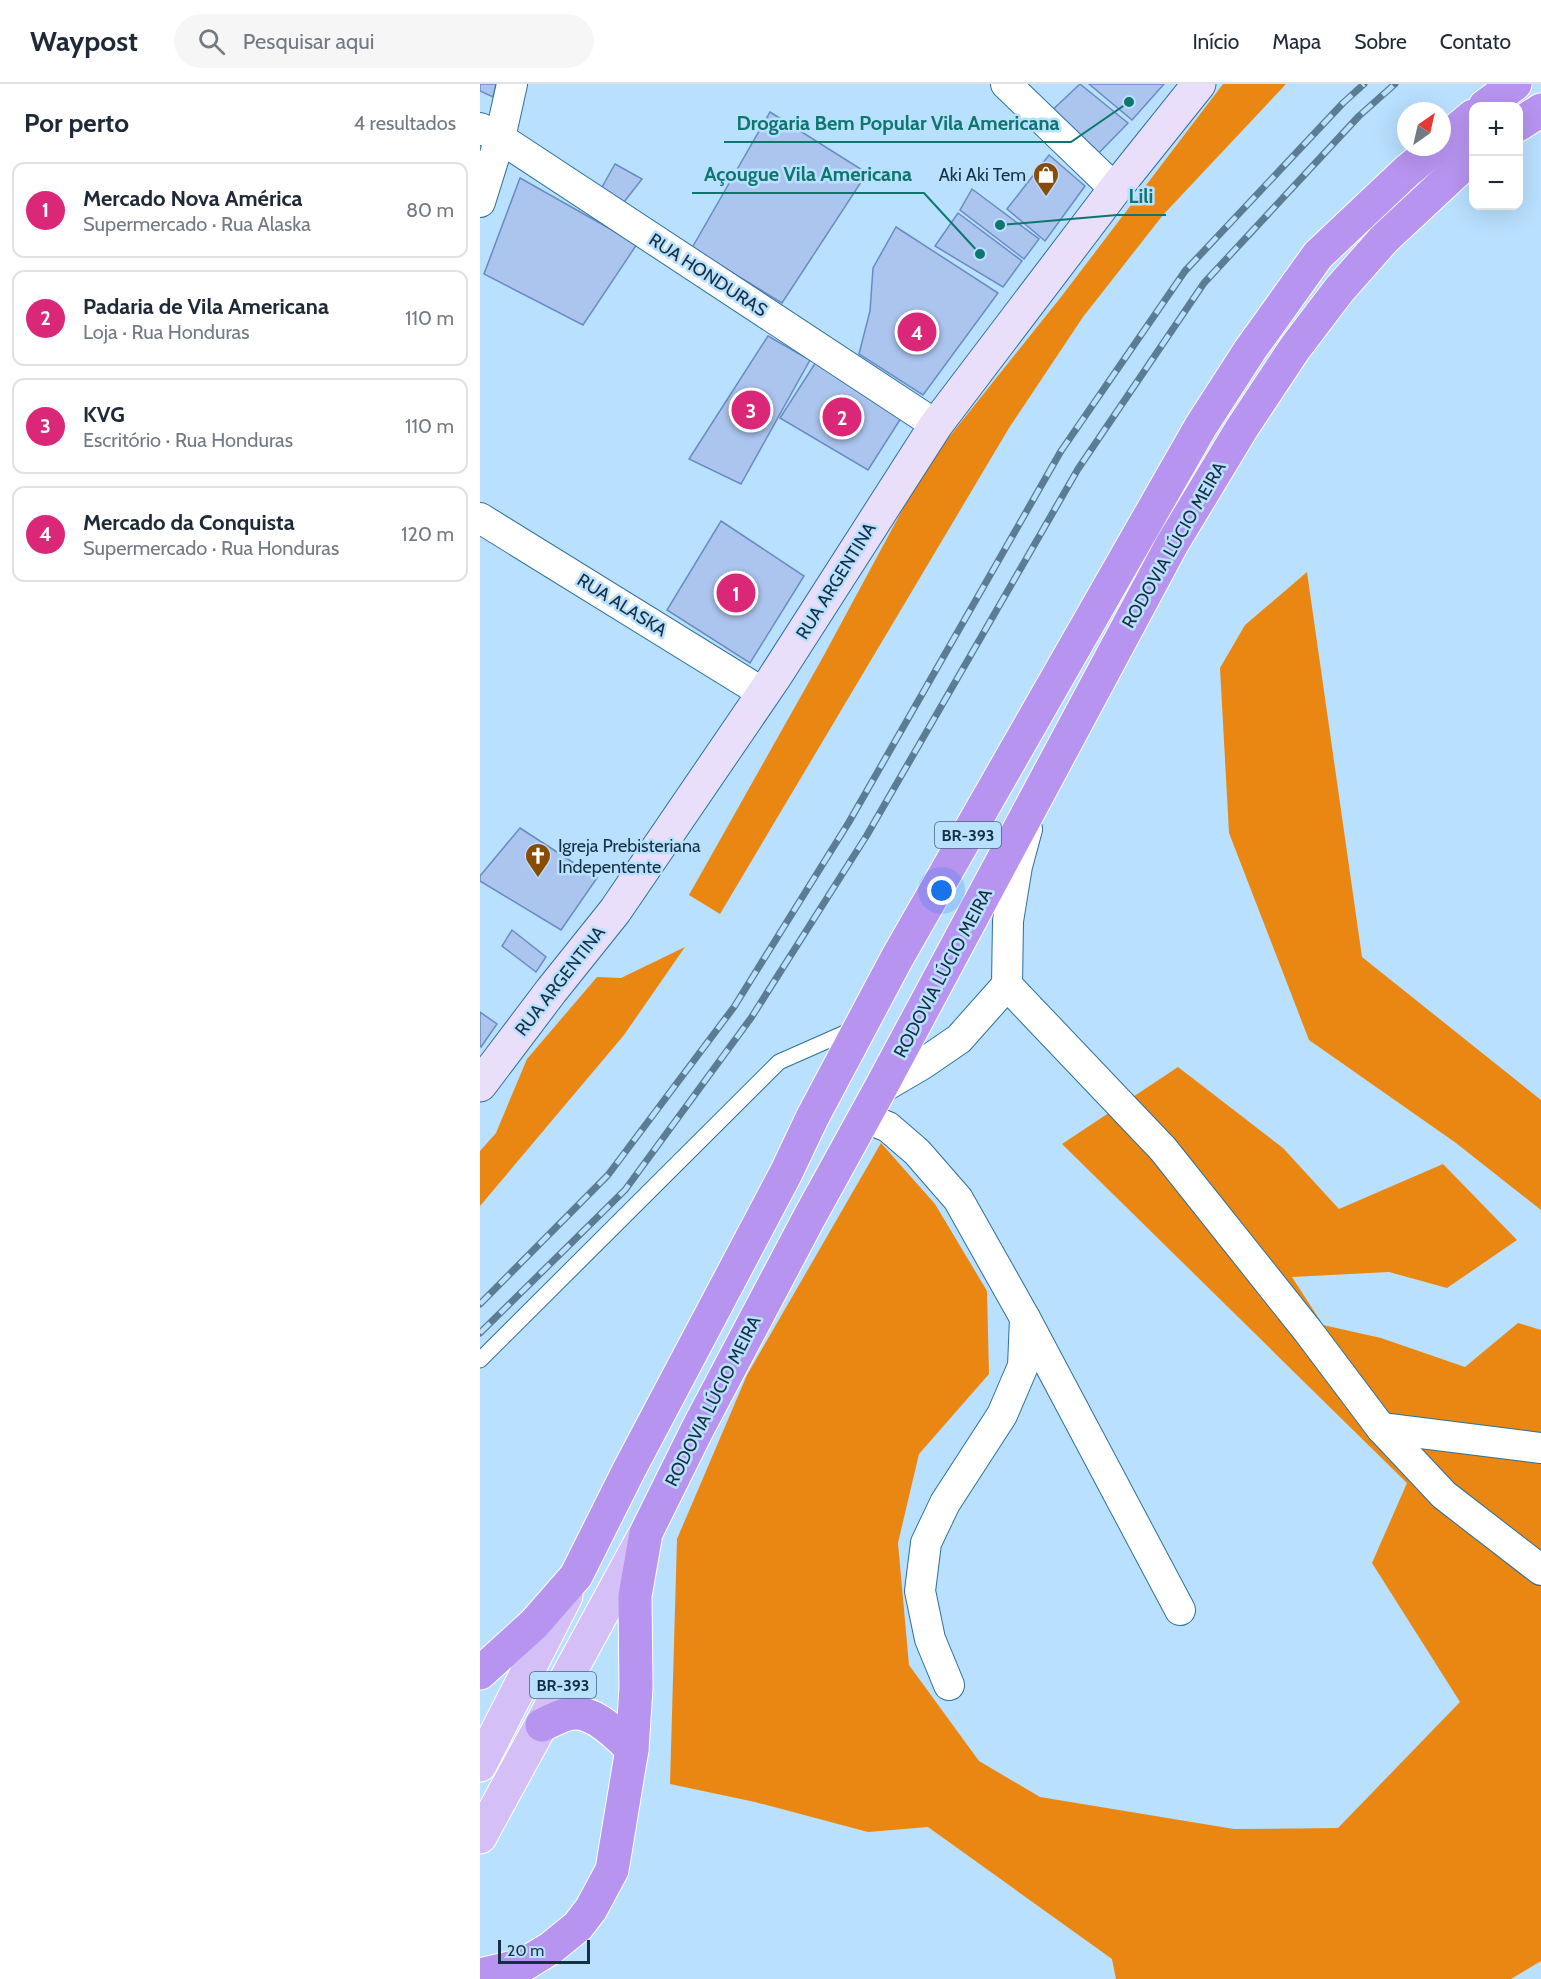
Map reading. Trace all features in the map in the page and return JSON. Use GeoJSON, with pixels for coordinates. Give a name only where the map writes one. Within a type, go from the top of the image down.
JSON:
{"type":"FeatureCollection","features":[{"type":"Feature","properties":{"kind":"highway"},"geometry":{"type":"LineString","coordinates":[[1490,102],[1515,84]]}},
{"type":"Feature","properties":{"kind":"highway"},"geometry":{"type":"LineString","coordinates":[[1523,122],[1541,110]]}},
{"type":"Feature","properties":{"kind":"highway"},"geometry":{"type":"LineString","coordinates":[[1451,134],[1469,119]]}},
{"type":"Feature","properties":{"kind":"highway","name":"RODOVIA LÚCIO MEIRA"},"geometry":{"type":"LineString","coordinates":[[576,1576],[861,1026],[1201,426],[1250,350],[1318,255],[1425,156]]}},
{"type":"Feature","properties":{"kind":"highway","name":"RODOVIA LÚCIO MEIRA"},"geometry":{"type":"LineString","coordinates":[[646,1533],[702,1420],[1172,544],[1242,428],[1295,348],[1339,290],[1384,239],[1469,160]]}},
{"type":"Feature","properties":{"kind":"highway"},"geometry":{"type":"LineString","coordinates":[[480,1975],[523,1965],[551,1948],[578,1926],[591,1909],[612,1870],[633,1749],[636,1688],[635,1596],[646,1533]]}},
{"type":"Feature","properties":{"kind":"highway"},"geometry":{"type":"LineString","coordinates":[[480,1673],[534,1624],[576,1576]]}},
{"type":"Feature","properties":{"kind":"highway"},"geometry":{"type":"LineString","coordinates":[[542,1725],[571,1713],[583,1714],[602,1722],[633,1749]]}},
{"type":"Feature","properties":{"kind":"main road","name":"RODOVIA LÚCIO MEIRA"},"geometry":{"type":"LineString","coordinates":[[480,1837],[646,1533]]}},
{"type":"Feature","properties":{"kind":"main road","name":"RODOVIA LÚCIO MEIRA"},"geometry":{"type":"LineString","coordinates":[[480,1765],[576,1576]]}},
{"type":"Feature","properties":{"kind":"street"},"geometry":{"type":"LineString","coordinates":[[480,202],[490,133],[512,84]]}},
{"type":"Feature","properties":{"kind":"street"},"geometry":{"type":"LineString","coordinates":[[1006,84],[1115,189]]}},
{"type":"Feature","properties":{"kind":"street","name":"RUA ARGENTINA"},"geometry":{"type":"LineString","coordinates":[[480,1085],[551,990],[615,911],[763,693],[936,425],[1196,85]]}},
{"type":"Feature","properties":{"kind":"street","name":"RUA HONDURAS"},"geometry":{"type":"LineString","coordinates":[[490,133],[936,425]]}},
{"type":"Feature","properties":{"kind":"street","name":"RUA ALASKA"},"geometry":{"type":"LineString","coordinates":[[480,518],[763,693]]}},
{"type":"Feature","properties":{"kind":"street"},"geometry":{"type":"LineString","coordinates":[[880,1089],[959,1039],[1007,985],[1008,921],[1017,866],[1035,799]]}},
{"type":"Feature","properties":{"kind":"street"},"geometry":{"type":"LineString","coordinates":[[1007,985],[1163,1149],[1308,1331],[1381,1428],[1444,1495],[1541,1570]]}},
{"type":"Feature","properties":{"kind":"street"},"geometry":{"type":"LineString","coordinates":[[864,1117],[888,1127],[917,1152],[958,1199],[1025,1318],[1179,1610]]}},
{"type":"Feature","properties":{"kind":"street"},"geometry":{"type":"LineString","coordinates":[[949,1685],[930,1639],[920,1591],[926,1543],[945,1503],[1002,1415],[1023,1366],[1025,1318]]}},
{"type":"Feature","properties":{"kind":"street"},"geometry":{"type":"LineString","coordinates":[[1381,1428],[1541,1448]]}},
{"type":"Feature","properties":{"kind":"lane"},"geometry":{"type":"LineString","coordinates":[[480,1360],[779,1062],[861,1026]]}},
{"type":"Feature","properties":{"kind":"shaded area"},"geometry":{"type":"Polygon","coordinates":[[[1223,84],[1286,84],[1163,215],[1083,317],[1009,428],[720,914],[689,895],[823,657],[926,466],[1061,297],[1223,84]]]}},
{"type":"Feature","properties":{"kind":"shaded area"},"geometry":{"type":"Polygon","coordinates":[[[1307,572],[1362,957],[1541,1100],[1541,1210],[1456,1143],[1309,1040],[1229,833],[1220,668],[1245,625],[1307,572]]]}},
{"type":"Feature","properties":{"kind":"shaded area"},"geometry":{"type":"Polygon","coordinates":[[[685,947],[624,1035],[480,1206],[480,1151],[496,1133],[527,1059],[597,977],[621,978],[685,947]]]}},
{"type":"Feature","properties":{"kind":"shaded area"},"geometry":{"type":"Polygon","coordinates":[[[1178,1067],[1283,1148],[1339,1209],[1443,1164],[1517,1240],[1447,1288],[1389,1272],[1292,1277],[1323,1325],[1381,1338],[1465,1367],[1518,1323],[1541,1330],[1541,1961],[1511,1979],[1116,1979],[1112,1959],[928,1827],[868,1832],[755,1802],[670,1784],[677,1539],[747,1375],[881,1143],[935,1204],[987,1291],[989,1374],[919,1454],[898,1543],[909,1665],[979,1761],[1040,1797],[1234,1829],[1338,1828],[1460,1702],[1372,1563],[1407,1483],[1062,1144],[1178,1067]]]}},
{"type":"Feature","properties":{"kind":"building"},"geometry":{"type":"Polygon","coordinates":[[[480,84],[496,84],[493,97],[480,91],[480,84]]]}},
{"type":"Feature","properties":{"kind":"building"},"geometry":{"type":"Polygon","coordinates":[[[1080,84],[1128,123],[1092,160],[1045,117],[1080,84]]]}},
{"type":"Feature","properties":{"kind":"building"},"geometry":{"type":"Polygon","coordinates":[[[1089,84],[1164,84],[1132,120],[1089,84]]]}},
{"type":"Feature","properties":{"kind":"building"},"geometry":{"type":"Polygon","coordinates":[[[770,112],[867,173],[782,303],[692,248],[770,112]]]}},
{"type":"Feature","properties":{"kind":"building","name":"Aki Aki Tem"},"geometry":{"type":"Polygon","coordinates":[[[1049,155],[1085,186],[1045,241],[1007,209],[1049,155]]]}},
{"type":"Feature","properties":{"kind":"building"},"geometry":{"type":"Polygon","coordinates":[[[615,164],[642,179],[624,202],[601,189],[615,164]]]}},
{"type":"Feature","properties":{"kind":"building"},"geometry":{"type":"Polygon","coordinates":[[[520,178],[637,244],[583,325],[484,274],[520,178]]]}},
{"type":"Feature","properties":{"kind":"building"},"geometry":{"type":"Polygon","coordinates":[[[972,189],[1039,239],[1024,259],[960,210],[972,189]]]}},
{"type":"Feature","properties":{"kind":"building"},"geometry":{"type":"Polygon","coordinates":[[[958,213],[1022,261],[1003,287],[935,246],[958,213]]]}},
{"type":"Feature","properties":{"kind":"building"},"geometry":{"type":"Polygon","coordinates":[[[896,227],[998,293],[923,395],[859,354],[870,311],[873,268],[896,227]]]}},
{"type":"Feature","properties":{"kind":"building"},"geometry":{"type":"Polygon","coordinates":[[[768,336],[810,360],[741,484],[689,459],[768,336]]]}},
{"type":"Feature","properties":{"kind":"building"},"geometry":{"type":"Polygon","coordinates":[[[816,362],[903,415],[868,470],[780,418],[816,362]]]}},
{"type":"Feature","properties":{"kind":"building"},"geometry":{"type":"Polygon","coordinates":[[[721,521],[804,576],[750,663],[667,610],[721,521]]]}},
{"type":"Feature","properties":{"kind":"building","name":"Igreja Prebisteriana Indepentente"},"geometry":{"type":"Polygon","coordinates":[[[520,828],[597,878],[561,930],[480,881],[480,876],[520,828]]]}},
{"type":"Feature","properties":{"kind":"building"},"geometry":{"type":"Polygon","coordinates":[[[512,930],[546,957],[536,972],[502,946],[512,930]]]}},
{"type":"Feature","properties":{"kind":"building"},"geometry":{"type":"Polygon","coordinates":[[[480,1012],[497,1024],[481,1047],[480,1046],[480,1012]]]}},
{"type":"Feature","properties":{"kind":"railway"},"geometry":{"type":"LineString","coordinates":[[480,1304],[608,1175],[734,1007],[849,822],[1061,451],[1185,271],[1343,103],[1364,84]]}},
{"type":"Feature","properties":{"kind":"railway"},"geometry":{"type":"LineString","coordinates":[[480,1333],[625,1190],[751,1018],[867,835],[1078,469],[1204,283],[1359,116],[1395,84]]}},
{"type":"Feature","properties":{"kind":"place","name":"Drogaria Bem Popular Vila Americana"},"geometry":{"type":"Point","coordinates":[1129,102]}},
{"type":"Feature","properties":{"kind":"place","name":"Aki Aki Tem"},"geometry":{"type":"Point","coordinates":[1046,198]}},
{"type":"Feature","properties":{"kind":"place","name":"Lili"},"geometry":{"type":"Point","coordinates":[1000,225]}},
{"type":"Feature","properties":{"kind":"place","name":"Açougue Vila Americana"},"geometry":{"type":"Point","coordinates":[980,254]}},
{"type":"Feature","properties":{"kind":"place","name":"Mercado da Conquista"},"geometry":{"type":"Point","coordinates":[917,332]}},
{"type":"Feature","properties":{"kind":"place","name":"KVG"},"geometry":{"type":"Point","coordinates":[751,410]}},
{"type":"Feature","properties":{"kind":"place","name":"Padaria de Vila Americana"},"geometry":{"type":"Point","coordinates":[842,417]}},
{"type":"Feature","properties":{"kind":"place","name":"Mercado Nova América"},"geometry":{"type":"Point","coordinates":[736,593]}},
{"type":"Feature","properties":{"kind":"place","name":"Igreja Prebisteriana Indepentente"},"geometry":{"type":"Point","coordinates":[538,879]}}]}
